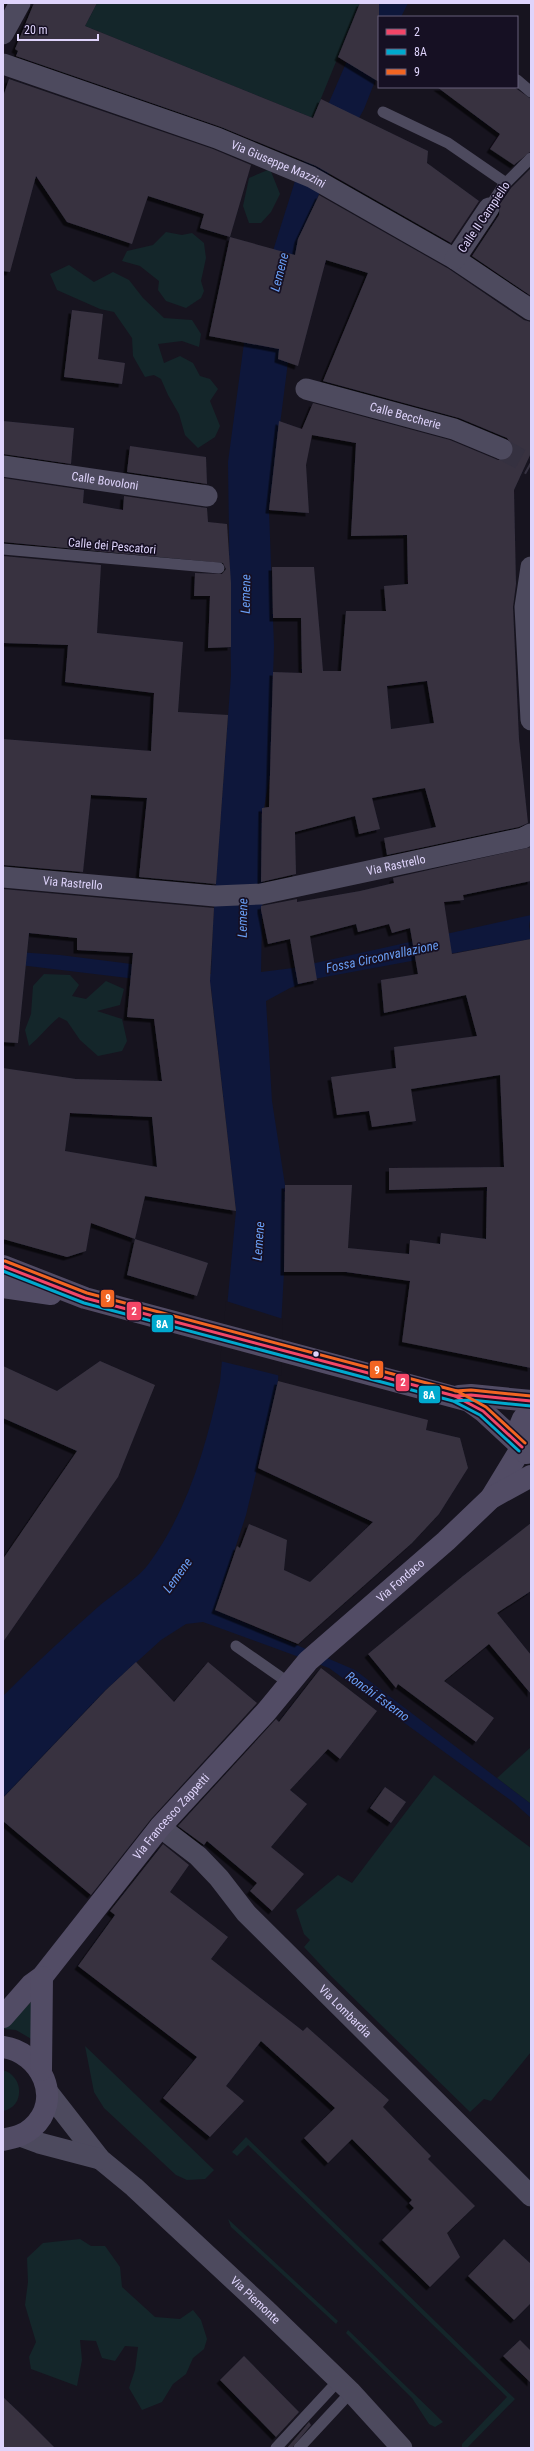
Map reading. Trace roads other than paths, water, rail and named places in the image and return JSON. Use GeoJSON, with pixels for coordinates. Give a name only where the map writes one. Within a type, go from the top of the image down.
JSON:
{"type":"FeatureCollection","features":[{"type":"Feature","properties":{"kind":"street"},"geometry":{"type":"LineString","coordinates":[[3,34],[20,3]]}},
{"type":"Feature","properties":{"kind":"street","name":"Via Giuseppe Mazzini"},"geometry":{"type":"LineString","coordinates":[[3,64],[217,138],[299,172],[324,184],[455,259],[531,310]]}},
{"type":"Feature","properties":{"kind":"street","name":"Calle II Campiello"},"geometry":{"type":"LineString","coordinates":[[455,259],[489,208]]}},
{"type":"Feature","properties":{"kind":"street","name":"Calle Beccherie"},"geometry":{"type":"LineString","coordinates":[[306,389],[454,429],[502,449]]}},
{"type":"Feature","properties":{"kind":"street","name":"Calle Bovoloni"},"geometry":{"type":"LineString","coordinates":[[3,466],[208,496]]}},
{"type":"Feature","properties":{"kind":"street"},"geometry":{"type":"LineString","coordinates":[[531,567],[525,607],[531,720]]}},
{"type":"Feature","properties":{"kind":"street","name":"Via Rastrello"},"geometry":{"type":"LineString","coordinates":[[3,877],[215,896],[261,894],[523,838],[531,834]]}},
{"type":"Feature","properties":{"kind":"street"},"geometry":{"type":"LineString","coordinates":[[3,1266],[86,1298],[455,1396],[469,1401],[483,1411],[526,1452]]}},
{"type":"Feature","properties":{"kind":"street"},"geometry":{"type":"LineString","coordinates":[[3,1287],[86,1298]]}},
{"type":"Feature","properties":{"kind":"street"},"geometry":{"type":"LineString","coordinates":[[455,1396],[471,1395],[531,1401]]}},
{"type":"Feature","properties":{"kind":"street"},"geometry":{"type":"LineString","coordinates":[[526,1452],[519,1437],[520,1427],[523,1418],[531,1410]]}},
{"type":"Feature","properties":{"kind":"street","name":"Via Fondaco"},"geometry":{"type":"LineString","coordinates":[[314,1656],[446,1541],[491,1498],[526,1452]]}},
{"type":"Feature","properties":{"kind":"street","name":"Via Fondaco"},"geometry":{"type":"LineString","coordinates":[[491,1498],[531,1476]]}},
{"type":"Feature","properties":{"kind":"street","name":"Via Francesco Zappetti"},"geometry":{"type":"LineString","coordinates":[[3,2018],[31,1985],[42,1977],[160,1827],[266,1712],[289,1683],[314,1656]]}},
{"type":"Feature","properties":{"kind":"street","name":"Via Lombardia"},"geometry":{"type":"LineString","coordinates":[[160,1827],[198,1856],[219,1878],[246,1912],[531,2196]]}},
{"type":"Feature","properties":{"kind":"street"},"geometry":{"type":"LineString","coordinates":[[12,2138],[32,2128],[40,2118],[46,2104],[44,2080],[42,1977]]}},
{"type":"Feature","properties":{"kind":"street"},"geometry":{"type":"LineString","coordinates":[[3,2047],[19,2050],[32,2059],[44,2080]]}},
{"type":"Feature","properties":{"kind":"street","name":"Via Piemonte"},"geometry":{"type":"LineString","coordinates":[[44,2080],[100,2159],[134,2187],[345,2386],[402,2448]]}},
{"type":"Feature","properties":{"kind":"street","name":"Via Piemonte"},"geometry":{"type":"LineString","coordinates":[[12,2138],[39,2143],[100,2159]]}},
{"type":"Feature","properties":{"kind":"lane"},"geometry":{"type":"LineString","coordinates":[[518,81],[531,92]]}},
{"type":"Feature","properties":{"kind":"lane"},"geometry":{"type":"LineString","coordinates":[[383,112],[448,143],[506,183]]}},
{"type":"Feature","properties":{"kind":"lane","name":"Calle II Campiello"},"geometry":{"type":"LineString","coordinates":[[489,208],[506,183],[531,158]]}},
{"type":"Feature","properties":{"kind":"lane","name":"Calle dei Pescatori"},"geometry":{"type":"LineString","coordinates":[[3,549],[219,568]]}},
{"type":"Feature","properties":{"kind":"lane"},"geometry":{"type":"LineString","coordinates":[[236,1646],[289,1683]]}},
{"type":"Feature","properties":{"kind":"lane"},"geometry":{"type":"LineString","coordinates":[[276,2448],[345,2386]]}},
{"type":"Feature","properties":{"kind":"lane"},"geometry":{"type":"LineString","coordinates":[[299,2448],[345,2386]]}},
{"type":"Feature","properties":{"kind":"water"},"geometry":{"type":"Polygon","coordinates":[[[372,3],[408,3],[402,16],[378,16],[378,74],[364,109],[328,175],[309,216],[285,314],[278,359],[288,362],[269,510],[274,646],[270,774],[264,808],[261,972],[293,968],[531,915],[529,926],[531,939],[314,979],[290,988],[266,1001],[272,1101],[285,1185],[284,1272],[278,1381],[246,1515],[215,1610],[355,1670],[531,1804],[531,1818],[513,1802],[329,1668],[203,1622],[186,1624],[161,1640],[106,1690],[3,1798],[3,1696],[98,1607],[133,1580],[145,1568],[163,1542],[185,1499],[209,1429],[220,1382],[236,1211],[211,988],[3,963],[3,951],[60,955],[211,974],[213,923],[231,675],[228,462],[244,343],[295,181],[372,3]]]}},
{"type":"Feature","properties":{"kind":"tunnel"},"geometry":{"type":"LineString","coordinates":[[502,449],[531,465]]}},
{"type":"Feature","properties":{"kind":"water label","name":"Lemene"},"geometry":{"type":"Point","coordinates":[279,272]}},
{"type":"Feature","properties":{"kind":"water label","name":"Lemene"},"geometry":{"type":"Point","coordinates":[245,594]}},
{"type":"Feature","properties":{"kind":"water label","name":"Lemene"},"geometry":{"type":"Point","coordinates":[242,918]}},
{"type":"Feature","properties":{"kind":"water label","name":"Fossa Circonvallazione"},"geometry":{"type":"Point","coordinates":[382,956]}},
{"type":"Feature","properties":{"kind":"water label","name":"Lemene"},"geometry":{"type":"Point","coordinates":[258,1241]}},
{"type":"Feature","properties":{"kind":"water label","name":"Lemene"},"geometry":{"type":"Point","coordinates":[177,1575]}},
{"type":"Feature","properties":{"kind":"water label","name":"Ronchi Esterno"},"geometry":{"type":"Point","coordinates":[378,1696]}}]}
